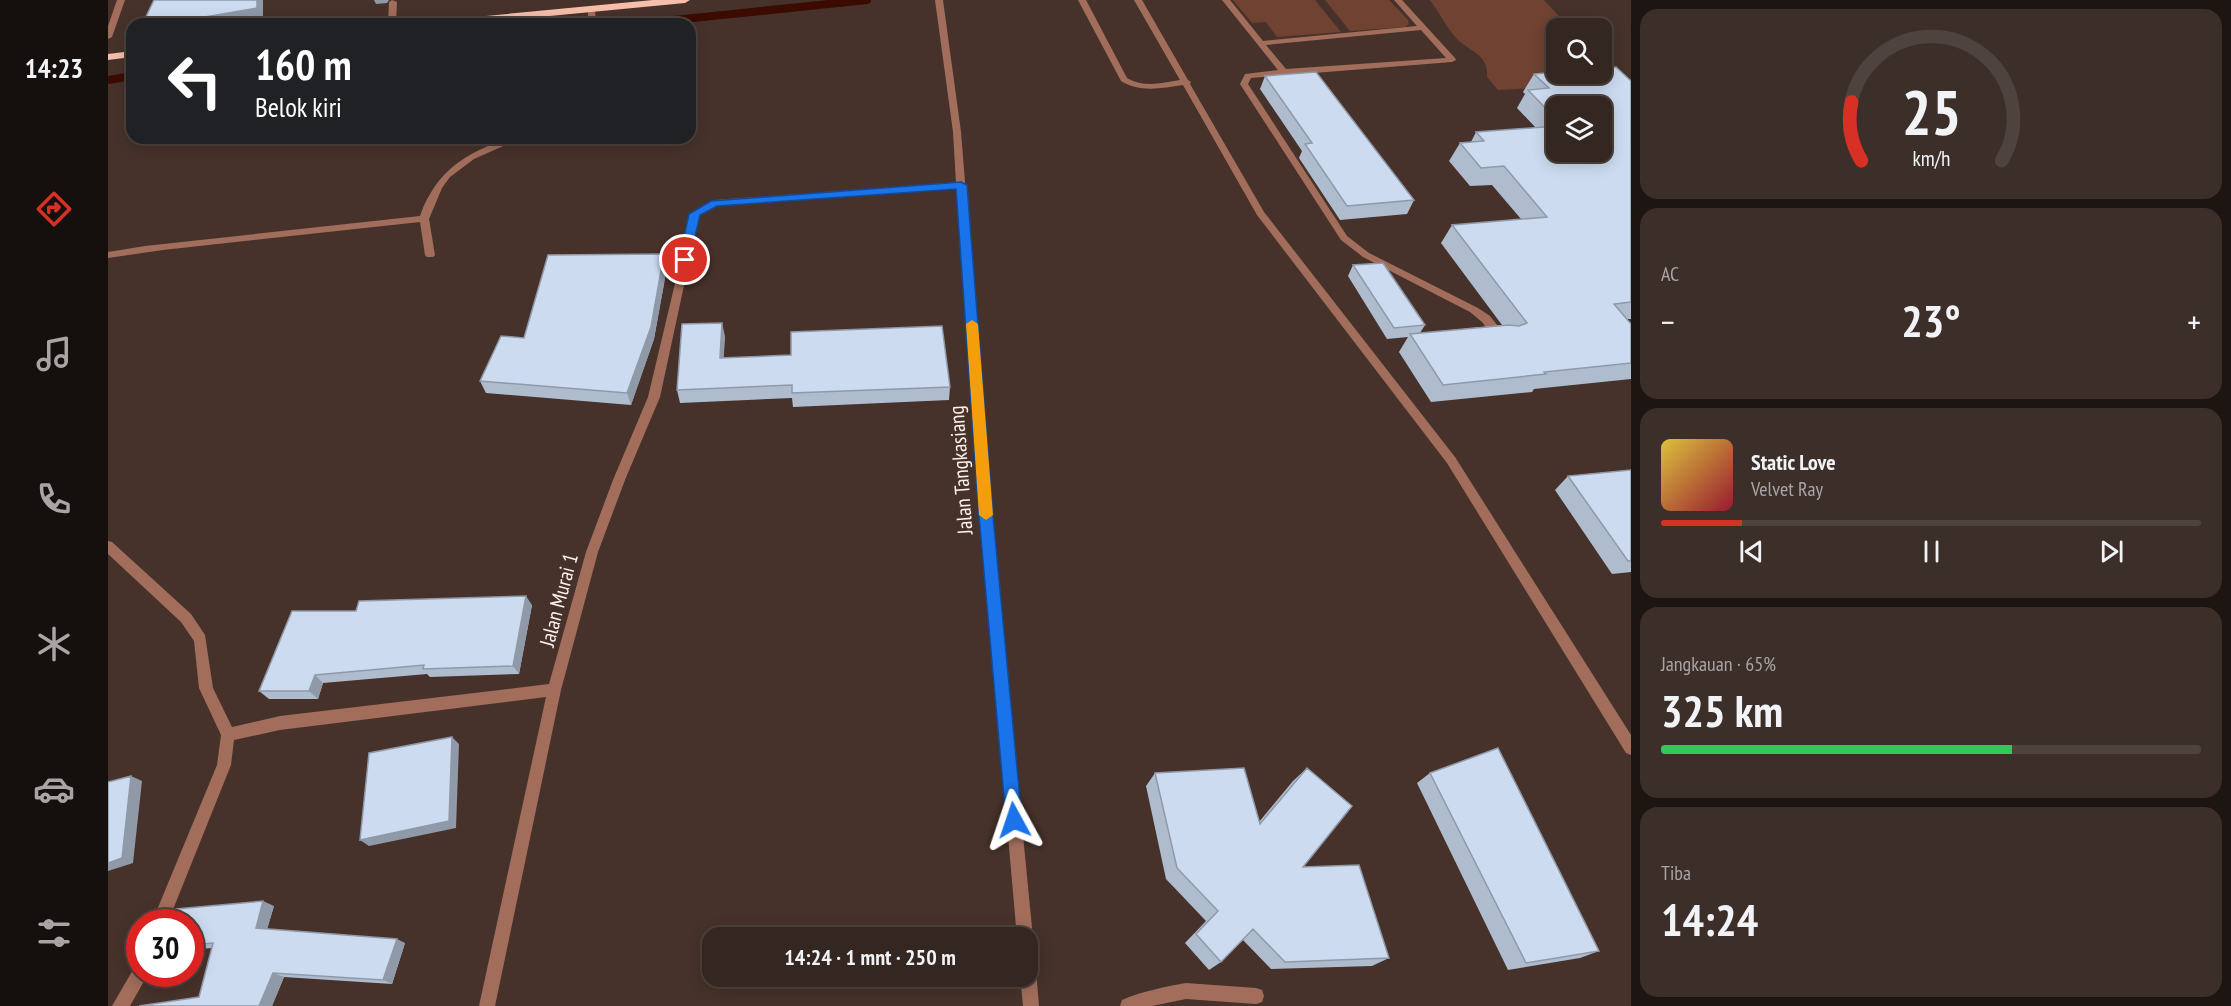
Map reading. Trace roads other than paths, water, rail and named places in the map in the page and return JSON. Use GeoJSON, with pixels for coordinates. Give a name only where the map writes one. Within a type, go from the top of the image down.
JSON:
{"type":"FeatureCollection","features":[{"type":"Feature","properties":{"kind":"highway"},"geometry":{"type":"LineString","coordinates":[[501,18],[685,0]]}},
{"type":"Feature","properties":{"kind":"highway"},"geometry":{"type":"LineString","coordinates":[[108,57],[126,55]]}},
{"type":"Feature","properties":{"kind":"street"},"geometry":{"type":"LineString","coordinates":[[108,37],[121,0]]}},
{"type":"Feature","properties":{"kind":"street","name":"Jalan Tangkasiang"},"geometry":{"type":"LineString","coordinates":[[939,0],[957,132],[986,516],[1024,927]]}},
{"type":"Feature","properties":{"kind":"street"},"geometry":{"type":"LineString","coordinates":[[1082,0],[1124,79],[1142,87],[1187,82]]}},
{"type":"Feature","properties":{"kind":"street"},"geometry":{"type":"LineString","coordinates":[[1138,0],[1260,213],[1451,460],[1631,748]]}},
{"type":"Feature","properties":{"kind":"street"},"geometry":{"type":"LineString","coordinates":[[1226,0],[1284,72]]}},
{"type":"Feature","properties":{"kind":"street"},"geometry":{"type":"LineString","coordinates":[[1398,0],[1452,60],[1248,76],[1244,84],[1344,238],[1366,255],[1474,310],[1486,319],[1502,339]]}},
{"type":"Feature","properties":{"kind":"street"},"geometry":{"type":"LineString","coordinates":[[392,18],[393,2]]}},
{"type":"Feature","properties":{"kind":"street"},"geometry":{"type":"LineString","coordinates":[[591,10],[592,18]]}},
{"type":"Feature","properties":{"kind":"street"},"geometry":{"type":"LineString","coordinates":[[1261,43],[1423,28]]}},
{"type":"Feature","properties":{"kind":"street"},"geometry":{"type":"LineString","coordinates":[[430,255],[424,219],[430,198],[455,168],[486,149],[500,144]]}},
{"type":"Feature","properties":{"kind":"street","name":"Jalan Murai 1"},"geometry":{"type":"LineString","coordinates":[[487,1006],[554,690],[592,552],[654,397],[695,214],[715,203],[961,185]]}},
{"type":"Feature","properties":{"kind":"street"},"geometry":{"type":"LineString","coordinates":[[108,255],[152,247],[256,237],[307,229],[424,219]]}},
{"type":"Feature","properties":{"kind":"street"},"geometry":{"type":"LineString","coordinates":[[108,546],[186,618],[200,639],[206,688],[228,735],[224,765],[165,909]]}},
{"type":"Feature","properties":{"kind":"street"},"geometry":{"type":"LineString","coordinates":[[228,735],[280,723],[554,690]]}},
{"type":"Feature","properties":{"kind":"street"},"geometry":{"type":"LineString","coordinates":[[120,1006],[132,987]]}},
{"type":"Feature","properties":{"kind":"street"},"geometry":{"type":"LineString","coordinates":[[1029,987],[1031,1006]]}},
{"type":"Feature","properties":{"kind":"street"},"geometry":{"type":"LineString","coordinates":[[1128,1006],[1154,997],[1186,991],[1256,996]]}},
{"type":"Feature","properties":{"kind":"waterway"},"geometry":{"type":"LineString","coordinates":[[693,18],[867,0]]}},
{"type":"Feature","properties":{"kind":"waterway"},"geometry":{"type":"LineString","coordinates":[[108,80],[126,77]]}}]}
